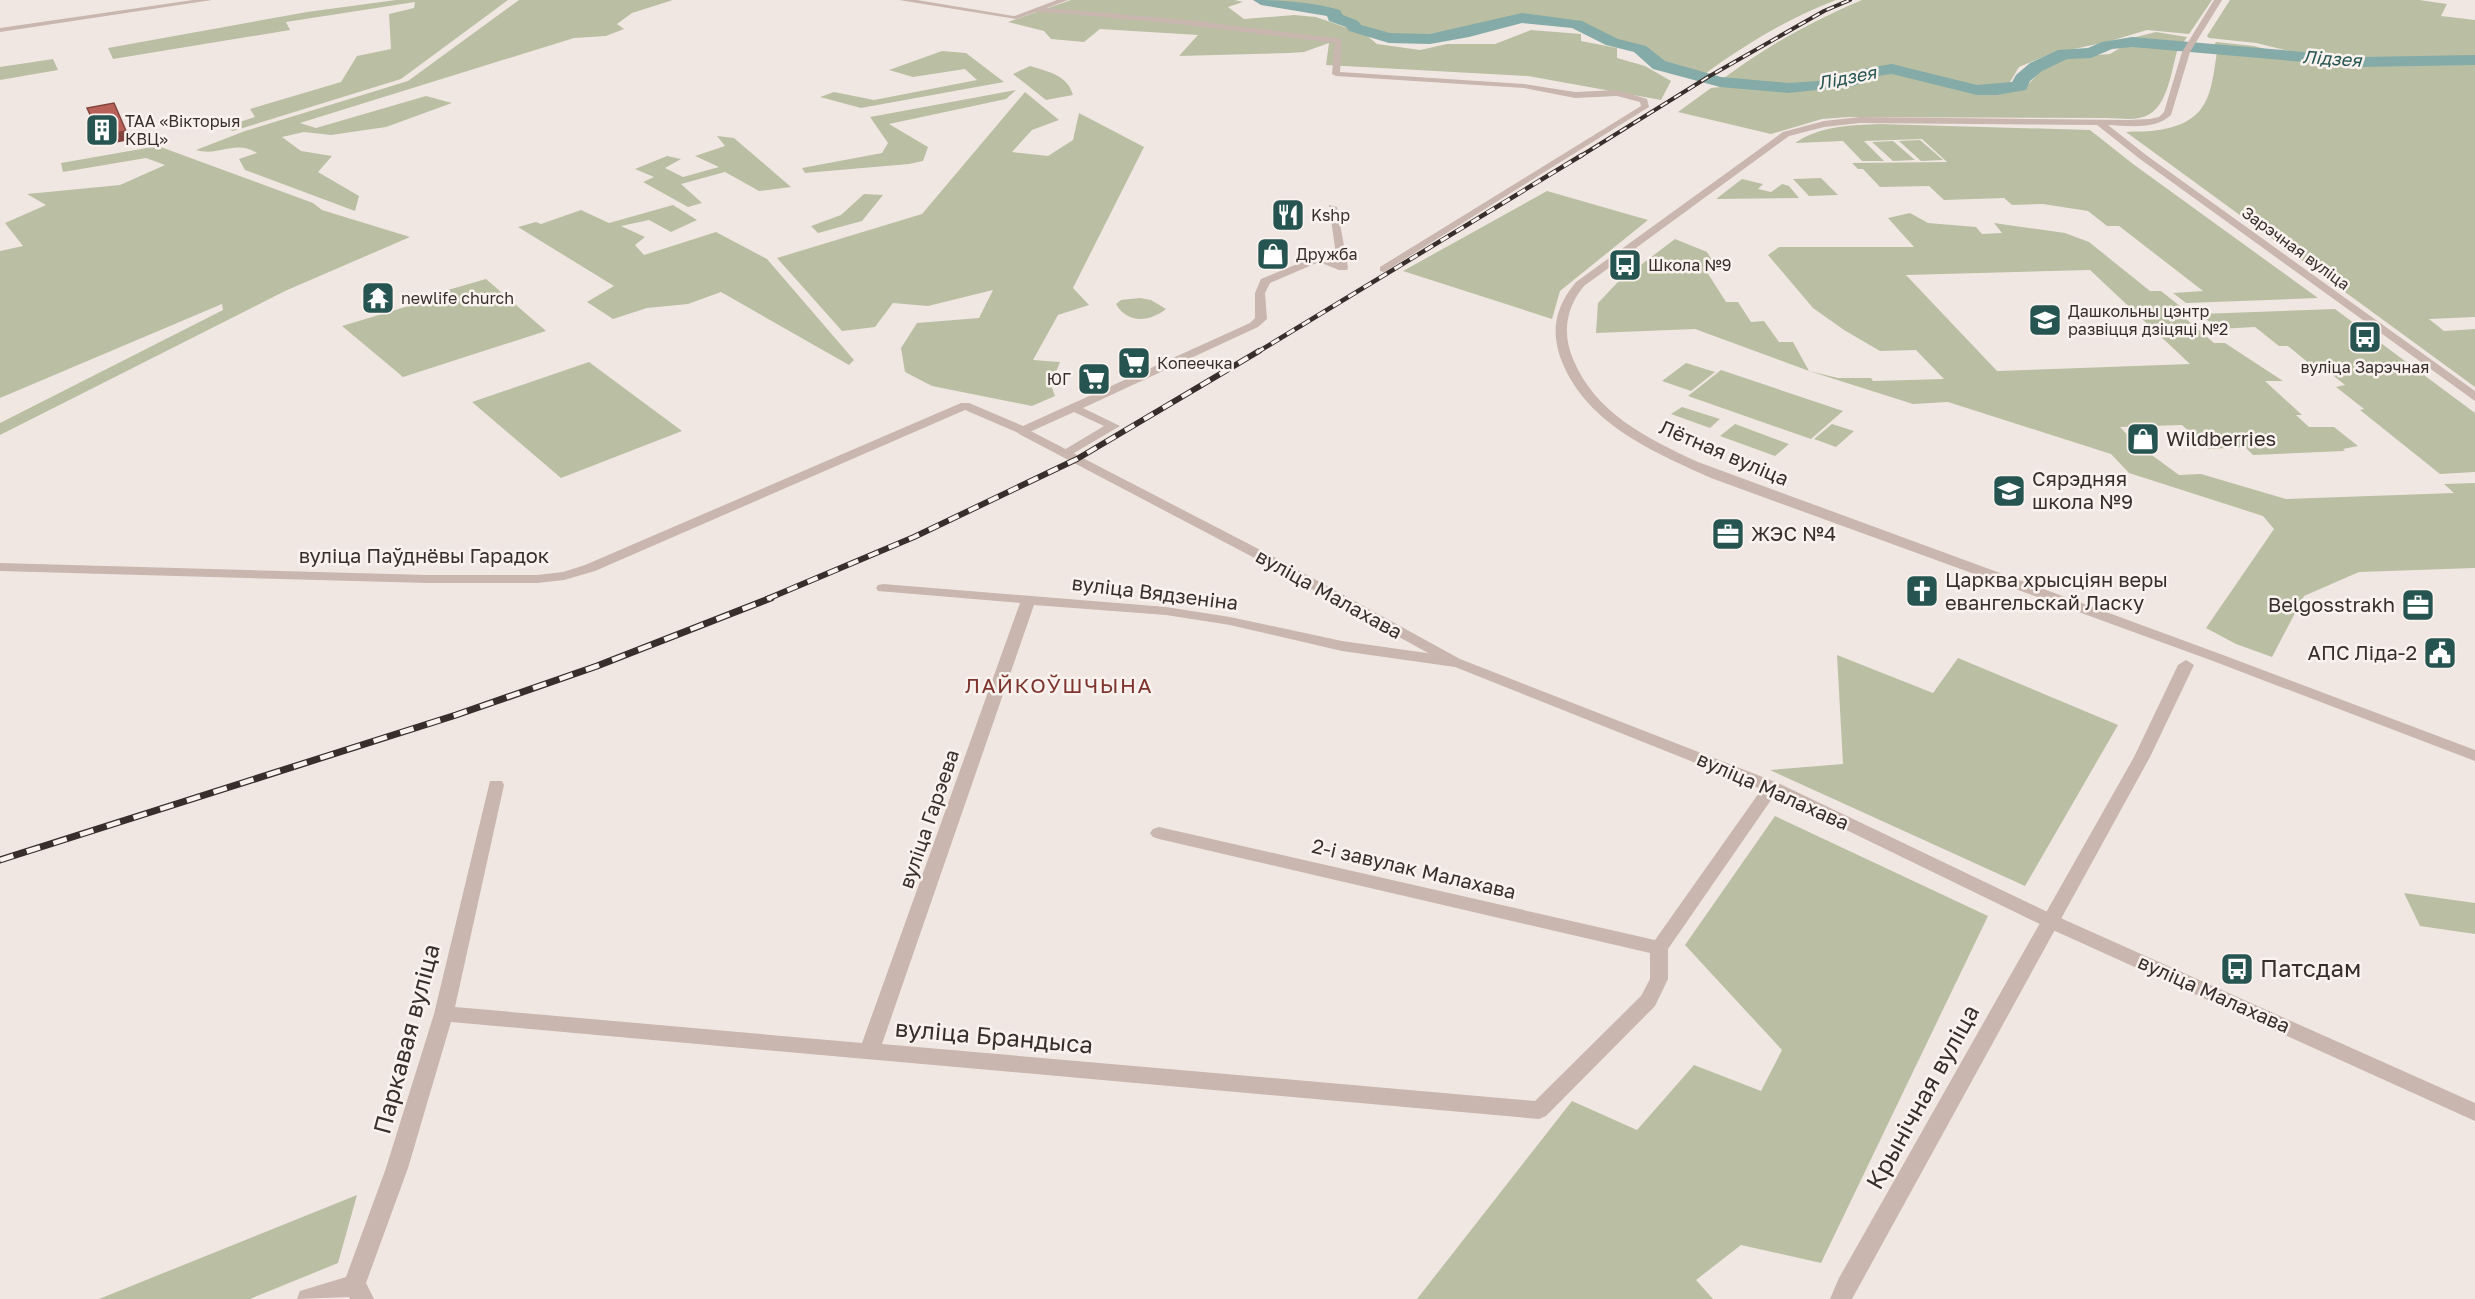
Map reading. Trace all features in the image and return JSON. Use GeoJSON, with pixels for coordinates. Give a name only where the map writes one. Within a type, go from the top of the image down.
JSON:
{"type":"FeatureCollection","features":[{"type":"Feature","properties":{"kind":"street"},"geometry":{"type":"LineString","coordinates":[[0,30],[208,0]]}},
{"type":"Feature","properties":{"kind":"street"},"geometry":{"type":"LineString","coordinates":[[903,0],[1016,17],[1064,0]]}},
{"type":"Feature","properties":{"kind":"street","name":"Лётная вуліца"},"geometry":{"type":"LineString","coordinates":[[2217,0],[2187,52],[2168,113],[2162,119],[2150,122],[2100,123],[1860,120],[1824,124],[1786,134],[1580,284],[1567,298],[1563,310],[1561,337],[1567,364],[1590,399],[1605,414],[1668,453],[1716,475],[2228,661],[2475,756]]}},
{"type":"Feature","properties":{"kind":"street"},"geometry":{"type":"LineString","coordinates":[[1035,10],[1178,20],[1339,41],[1336,74],[1524,86],[1575,95],[1617,93],[1644,101],[1645,107],[1384,269]]}},
{"type":"Feature","properties":{"kind":"street","name":"Зарэчная вуліца"},"geometry":{"type":"LineString","coordinates":[[2100,123],[2143,157],[2475,396]]}},
{"type":"Feature","properties":{"kind":"street"},"geometry":{"type":"LineString","coordinates":[[1023,431],[1254,325],[1262,315],[1260,292],[1265,280],[1320,258],[1343,268],[1332,207]]}},
{"type":"Feature","properties":{"kind":"street","name":"вуліца Паўднёвы Гарадок"},"geometry":{"type":"LineString","coordinates":[[0,567],[427,579],[537,579],[564,576],[590,568],[965,406],[1023,431],[1071,456]]}},
{"type":"Feature","properties":{"kind":"street"},"geometry":{"type":"LineString","coordinates":[[1071,456],[1114,426],[1074,408]]}},
{"type":"Feature","properties":{"kind":"street","name":"вуліца Малахава"},"geometry":{"type":"LineString","coordinates":[[1071,456],[1271,561],[1455,662],[1772,787],[2050,921],[2475,1112]]}},
{"type":"Feature","properties":{"kind":"street","name":"вуліца Вядзеніна"},"geometry":{"type":"LineString","coordinates":[[883,588],[1166,611],[1230,621],[1342,646],[1455,662]]}},
{"type":"Feature","properties":{"kind":"street","name":"вуліца Гарэева"},"geometry":{"type":"LineString","coordinates":[[869,1052],[1028,601]]}},
{"type":"Feature","properties":{"kind":"street","name":"Крынічная вуліца"},"geometry":{"type":"LineString","coordinates":[[1841,1299],[2142,757],[2186,665]]}},
{"type":"Feature","properties":{"kind":"street","name":"Паркавая вуліца"},"geometry":{"type":"LineString","coordinates":[[359,1292],[444,1014],[496,785]]}},
{"type":"Feature","properties":{"kind":"street"},"geometry":{"type":"LineString","coordinates":[[1659,948],[1772,787]]}},
{"type":"Feature","properties":{"kind":"street","name":"2-і завулак Малахава"},"geometry":{"type":"LineString","coordinates":[[1159,833],[1659,948]]}},
{"type":"Feature","properties":{"kind":"street","name":"вуліца Брандыса"},"geometry":{"type":"LineString","coordinates":[[444,1014],[1539,1110],[1648,1001],[1659,979],[1659,948]]}},
{"type":"Feature","properties":{"kind":"street"},"geometry":{"type":"LineString","coordinates":[[308,1299],[359,1292]]}},
{"type":"Feature","properties":{"kind":"green space"},"geometry":{"type":"Polygon","coordinates":[[[396,0],[508,0],[401,79],[233,131],[224,127],[255,117],[250,109],[341,82],[357,56],[391,49],[389,14],[414,8],[415,2],[286,22],[290,30],[113,59],[108,48],[307,12],[396,0]]]}},
{"type":"Feature","properties":{"kind":"green space"},"geometry":{"type":"Polygon","coordinates":[[[519,0],[673,0],[632,13],[617,24],[624,29],[606,36],[574,38],[300,123],[316,128],[426,96],[452,103],[386,127],[331,135],[304,132],[282,137],[301,151],[332,156],[318,172],[359,196],[355,211],[245,170],[239,159],[257,153],[249,149],[234,148],[205,152],[196,150],[245,131],[408,81],[519,0]]]}},
{"type":"Feature","properties":{"kind":"green space"},"geometry":{"type":"Polygon","coordinates":[[[1071,0],[1235,0],[1243,2],[1228,7],[1244,19],[1294,15],[1316,17],[1365,34],[1377,44],[1420,50],[1447,44],[1495,44],[1531,30],[1581,34],[1581,41],[1617,48],[1617,58],[1645,66],[1671,81],[1661,100],[1528,76],[1326,65],[1329,43],[1304,52],[1179,56],[1198,35],[1100,29],[1084,42],[1051,39],[1044,31],[1008,22],[1071,0]]]}},
{"type":"Feature","properties":{"kind":"green space"},"geometry":{"type":"Polygon","coordinates":[[[1267,0],[1836,0],[1766,34],[1702,76],[1661,65],[1638,49],[1599,36],[1579,24],[1519,16],[1424,37],[1382,35],[1338,19],[1336,13],[1329,10],[1267,0]]]}},
{"type":"Feature","properties":{"kind":"green space"},"geometry":{"type":"Polygon","coordinates":[[[1862,0],[2212,0],[2189,34],[2147,30],[2107,42],[2050,54],[2019,67],[2007,87],[1963,85],[1895,69],[1872,71],[1838,81],[1796,86],[1765,85],[1724,78],[1790,35],[1862,0]]]}},
{"type":"Feature","properties":{"kind":"green space"},"geometry":{"type":"Polygon","coordinates":[[[2230,0],[2419,0],[2447,4],[2441,16],[2475,20],[2475,59],[2354,60],[2306,55],[2256,43],[2209,38],[2207,36],[2230,0]]]}},
{"type":"Feature","properties":{"kind":"green space"},"geometry":{"type":"Polygon","coordinates":[[[2156,32],[2187,37],[2182,45],[2127,42],[2128,39],[2156,32]]]}},
{"type":"Feature","properties":{"kind":"green space"},"geometry":{"type":"Polygon","coordinates":[[[2216,42],[2254,46],[2289,55],[2212,48],[2216,42]]]}},
{"type":"Feature","properties":{"kind":"green space"},"geometry":{"type":"Polygon","coordinates":[[[2123,46],[2178,48],[2167,90],[2162,100],[2149,115],[2139,118],[1849,117],[1822,119],[1771,134],[1678,112],[1711,88],[1730,86],[1821,90],[1846,86],[1880,74],[1898,74],[1976,91],[2017,91],[2027,86],[2040,71],[2069,57],[2110,54],[2123,46]]]}},
{"type":"Feature","properties":{"kind":"green space"},"geometry":{"type":"Polygon","coordinates":[[[942,51],[966,53],[1004,82],[861,108],[820,97],[834,92],[874,100],[977,80],[965,69],[913,77],[889,70],[942,51]]]}},
{"type":"Feature","properties":{"kind":"green space"},"geometry":{"type":"Polygon","coordinates":[[[2217,51],[2351,64],[2475,64],[2475,317],[2429,319],[2444,331],[2475,329],[2475,387],[2126,132],[2155,131],[2176,126],[2198,113],[2209,93],[2217,51]]]}},
{"type":"Feature","properties":{"kind":"green space"},"geometry":{"type":"Polygon","coordinates":[[[53,59],[58,70],[0,80],[0,67],[53,59]]]}},
{"type":"Feature","properties":{"kind":"green space"},"geometry":{"type":"Polygon","coordinates":[[[1030,66],[1062,78],[1073,95],[1046,100],[1013,74],[1030,66]]]}},
{"type":"Feature","properties":{"kind":"green space"},"geometry":{"type":"Polygon","coordinates":[[[1016,90],[1006,99],[889,124],[928,147],[923,161],[805,173],[802,168],[882,153],[888,143],[870,117],[1016,90]]]}},
{"type":"Feature","properties":{"kind":"green space"},"geometry":{"type":"Polygon","coordinates":[[[1025,92],[1059,120],[1032,130],[1012,152],[1048,156],[1073,140],[1079,113],[1144,147],[1073,288],[1089,305],[1058,315],[1033,360],[1060,362],[1051,385],[1055,396],[1032,406],[932,386],[905,372],[901,348],[917,323],[979,318],[993,290],[928,306],[893,303],[875,327],[842,331],[777,258],[922,214],[1025,92]]]}},
{"type":"Feature","properties":{"kind":"green space"},"geometry":{"type":"Polygon","coordinates":[[[1880,124],[2090,130],[2133,164],[2318,298],[2186,303],[2173,293],[2203,291],[2119,226],[2107,226],[2088,211],[2043,204],[2012,205],[2004,198],[1944,200],[1929,186],[1880,187],[1863,169],[1858,169],[1852,163],[1947,162],[1922,139],[1864,141],[1884,161],[1862,161],[1843,141],[1795,143],[1825,130],[1880,124]]]}},
{"type":"Feature","properties":{"kind":"green space"},"geometry":{"type":"Polygon","coordinates":[[[717,136],[734,138],[791,187],[759,191],[725,172],[681,184],[702,203],[688,207],[643,182],[654,177],[635,169],[667,156],[681,159],[665,168],[683,177],[719,167],[695,156],[725,146],[717,136]]]}},
{"type":"Feature","properties":{"kind":"green space"},"geometry":{"type":"Polygon","coordinates":[[[1920,140],[1943,160],[1921,161],[1899,141],[1920,140]]]}},
{"type":"Feature","properties":{"kind":"green space"},"geometry":{"type":"Polygon","coordinates":[[[1893,141],[1915,160],[1893,161],[1872,142],[1893,141]]]}},
{"type":"Feature","properties":{"kind":"green space"},"geometry":{"type":"Polygon","coordinates":[[[158,146],[313,203],[322,210],[410,237],[285,291],[0,435],[0,423],[223,310],[222,304],[0,398],[0,251],[23,246],[5,223],[46,205],[27,194],[120,185],[165,165],[146,158],[63,172],[61,163],[158,146]]]}},
{"type":"Feature","properties":{"kind":"green space"},"geometry":{"type":"Polygon","coordinates":[[[1821,178],[1838,195],[1809,196],[1793,179],[1821,178]]]}},
{"type":"Feature","properties":{"kind":"green space"},"geometry":{"type":"Polygon","coordinates":[[[1742,179],[1763,184],[1758,189],[1771,192],[1782,184],[1789,186],[1799,198],[1716,199],[1742,179]]]}},
{"type":"Feature","properties":{"kind":"green space"},"geometry":{"type":"Polygon","coordinates":[[[1547,191],[1648,220],[1560,291],[1552,319],[1403,271],[1547,191]]]}},
{"type":"Feature","properties":{"kind":"green space"},"geometry":{"type":"Polygon","coordinates":[[[864,194],[883,195],[862,221],[818,233],[811,226],[841,215],[864,194]]]}},
{"type":"Feature","properties":{"kind":"green space"},"geometry":{"type":"Polygon","coordinates":[[[673,205],[697,220],[671,232],[649,220],[621,226],[645,237],[635,245],[644,255],[716,232],[767,259],[854,360],[849,365],[721,292],[688,304],[647,308],[613,319],[587,302],[614,286],[518,227],[536,222],[541,224],[581,210],[609,223],[673,205]]]}},
{"type":"Feature","properties":{"kind":"green space"},"geometry":{"type":"Polygon","coordinates":[[[1910,213],[1928,223],[1976,227],[1982,234],[2002,233],[1994,223],[2065,233],[2089,242],[2150,291],[2161,291],[2195,318],[2186,319],[2214,343],[2225,343],[2283,381],[2265,381],[2302,415],[2296,415],[2309,427],[2334,427],[2358,446],[2343,449],[2345,451],[2253,455],[2245,447],[2208,449],[2182,425],[2120,427],[2134,442],[2179,475],[2201,474],[2286,499],[2454,493],[2444,484],[2475,483],[2475,568],[2359,572],[2304,596],[2272,657],[2236,644],[2206,628],[2274,529],[2263,516],[2129,473],[2111,454],[1948,402],[1913,404],[1809,371],[1838,378],[1871,378],[1873,381],[1944,379],[1916,350],[1880,351],[1844,330],[1813,308],[1768,255],[1779,247],[1914,247],[1888,218],[1910,213]],[[2090,270],[1906,275],[1997,371],[2190,364],[2090,270]]]}},
{"type":"Feature","properties":{"kind":"green space"},"geometry":{"type":"Polygon","coordinates":[[[1675,239],[1707,252],[1717,268],[1705,269],[1726,302],[1738,302],[1751,322],[1764,321],[1779,342],[1793,342],[1809,371],[1695,329],[1596,333],[1598,303],[1617,283],[1675,239]]]}},
{"type":"Feature","properties":{"kind":"green space"},"geometry":{"type":"Polygon","coordinates":[[[486,279],[546,331],[403,377],[342,326],[412,305],[413,300],[486,279]]]}},
{"type":"Feature","properties":{"kind":"green space"},"geometry":{"type":"Polygon","coordinates":[[[1140,298],[1151,300],[1166,309],[1153,317],[1139,319],[1126,315],[1116,304],[1121,300],[1140,298]]]}},
{"type":"Feature","properties":{"kind":"green space"},"geometry":{"type":"Polygon","coordinates":[[[2335,309],[2475,413],[2475,472],[2440,474],[2360,410],[2364,409],[2336,387],[2345,385],[2320,365],[2311,365],[2288,346],[2279,346],[2255,327],[2218,329],[2200,314],[2335,309]]]}},
{"type":"Feature","properties":{"kind":"green space"},"geometry":{"type":"Polygon","coordinates":[[[589,362],[682,431],[561,478],[472,402],[589,362]]]}},
{"type":"Feature","properties":{"kind":"green space"},"geometry":{"type":"Polygon","coordinates":[[[1686,363],[1715,372],[1691,391],[1662,381],[1686,363]]]}},
{"type":"Feature","properties":{"kind":"green space"},"geometry":{"type":"Polygon","coordinates":[[[1721,370],[1843,411],[1811,439],[1688,396],[1721,370]]]}},
{"type":"Feature","properties":{"kind":"green space"},"geometry":{"type":"Polygon","coordinates":[[[1682,407],[1720,419],[1710,428],[1671,414],[1682,407]]]}},
{"type":"Feature","properties":{"kind":"green space"},"geometry":{"type":"Polygon","coordinates":[[[1735,424],[1789,444],[1775,456],[1720,436],[1735,424]]]}},
{"type":"Feature","properties":{"kind":"green space"},"geometry":{"type":"Polygon","coordinates":[[[1832,424],[1854,431],[1836,447],[1814,439],[1832,424]]]}},
{"type":"Feature","properties":{"kind":"green space"},"geometry":{"type":"Polygon","coordinates":[[[1837,655],[1933,693],[1958,658],[2118,725],[2025,886],[1770,770],[1843,764],[1837,655]]]}},
{"type":"Feature","properties":{"kind":"green space"},"geometry":{"type":"Polygon","coordinates":[[[1775,816],[1988,916],[1821,1263],[1741,1245],[1696,1280],[1713,1299],[1417,1299],[1572,1101],[1637,1130],[1694,1065],[1761,1091],[1782,1050],[1685,945],[1775,816]]]}},
{"type":"Feature","properties":{"kind":"green space"},"geometry":{"type":"Polygon","coordinates":[[[2404,893],[2475,903],[2475,934],[2420,926],[2404,893]]]}},
{"type":"Feature","properties":{"kind":"green space"},"geometry":{"type":"Polygon","coordinates":[[[357,1195],[338,1263],[250,1299],[99,1299],[357,1195]]]}},
{"type":"Feature","properties":{"kind":"building"},"geometry":{"type":"Polygon","coordinates":[[[114,103],[126,131],[100,136],[87,108],[114,103]]]}},
{"type":"Feature","properties":{"kind":"waterway","name":"Лідзея"},"geometry":{"type":"LineString","coordinates":[[1261,0],[1335,13],[1335,18],[1352,24],[1355,28],[1389,38],[1430,39],[1469,32],[1522,18],[1576,24],[1612,42],[1640,49],[1659,65],[1720,82],[1788,88],[1854,81],[1873,72],[1892,69],[1977,90],[1997,90],[2020,86],[2022,79],[2036,67],[2064,54],[2091,53],[2108,45],[2132,42],[2362,62],[2475,60]]}},
{"type":"Feature","properties":{"kind":"railway"},"geometry":{"type":"LineString","coordinates":[[1579,157],[1708,77],[1824,11],[1850,0]]}},
{"type":"Feature","properties":{"kind":"railway"},"geometry":{"type":"LineString","coordinates":[[1256,353],[1582,155]]}},
{"type":"Feature","properties":{"kind":"railway"},"geometry":{"type":"LineString","coordinates":[[767,599],[914,537],[1077,459],[1259,351]]}},
{"type":"Feature","properties":{"kind":"railway"},"geometry":{"type":"LineString","coordinates":[[0,860],[456,715],[597,666],[771,598]]}},
{"type":"Feature","properties":{"kind":"place","name":"ТАА «Вікторыя КВЦ»"},"geometry":{"type":"Point","coordinates":[102,130]}},
{"type":"Feature","properties":{"kind":"place","name":"Kshp"},"geometry":{"type":"Point","coordinates":[1288,215]}},
{"type":"Feature","properties":{"kind":"place","name":"Дружба"},"geometry":{"type":"Point","coordinates":[1273,254]}},
{"type":"Feature","properties":{"kind":"place","name":"Школа №9"},"geometry":{"type":"Point","coordinates":[1625,265]}},
{"type":"Feature","properties":{"kind":"place","name":"newlife church"},"geometry":{"type":"Point","coordinates":[378,298]}},
{"type":"Feature","properties":{"kind":"place","name":"Дашкольны цэнтр развіцця дзіцяці №2"},"geometry":{"type":"Point","coordinates":[2045,320]}},
{"type":"Feature","properties":{"kind":"place","name":"вуліца Зарэчная"},"geometry":{"type":"Point","coordinates":[2365,337]}},
{"type":"Feature","properties":{"kind":"place","name":"Копеечка"},"geometry":{"type":"Point","coordinates":[1134,363]}},
{"type":"Feature","properties":{"kind":"place","name":"ЮГ"},"geometry":{"type":"Point","coordinates":[1094,379]}},
{"type":"Feature","properties":{"kind":"place","name":"Wildberries"},"geometry":{"type":"Point","coordinates":[2143,439]}},
{"type":"Feature","properties":{"kind":"place","name":"Сярэдняя школа №9"},"geometry":{"type":"Point","coordinates":[2009,491]}},
{"type":"Feature","properties":{"kind":"place","name":"ЖЭС №4"},"geometry":{"type":"Point","coordinates":[1728,534]}},
{"type":"Feature","properties":{"kind":"place","name":"Царква хрысціян веры евангельскай Ласку"},"geometry":{"type":"Point","coordinates":[1922,591]}},
{"type":"Feature","properties":{"kind":"place","name":"Belgosstrakh"},"geometry":{"type":"Point","coordinates":[2418,605]}},
{"type":"Feature","properties":{"kind":"place","name":"АПС Ліда-2"},"geometry":{"type":"Point","coordinates":[2440,653]}},
{"type":"Feature","properties":{"kind":"place","name":"Патсдам"},"geometry":{"type":"Point","coordinates":[2237,969]}},
{"type":"Feature","properties":{"kind":"district","name":"ЛАЙКОЎШЧЫНА"},"geometry":{"type":"Point","coordinates":[1059,686]}}]}
